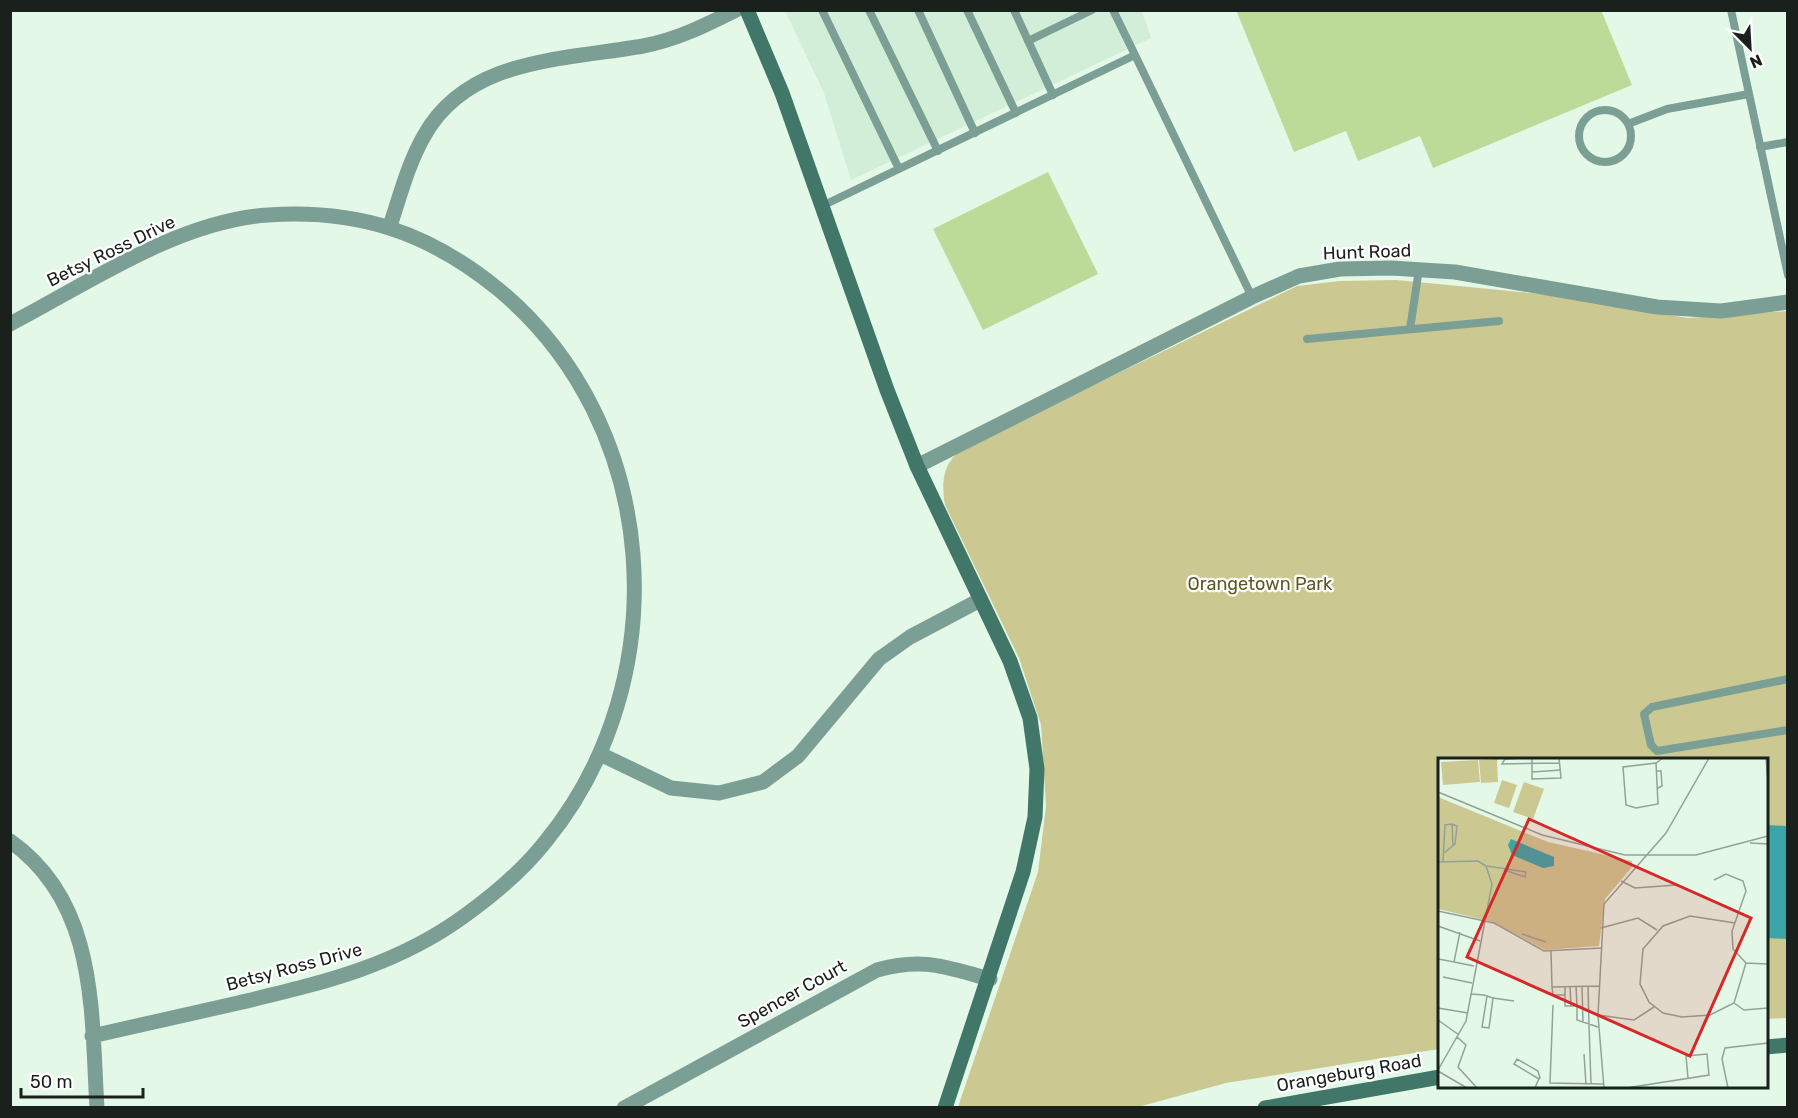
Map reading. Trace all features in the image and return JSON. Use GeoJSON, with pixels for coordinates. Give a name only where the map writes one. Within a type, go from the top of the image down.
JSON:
{"type":"FeatureCollection","features":[{"type":"Feature","properties":{"kind":"street"},"geometry":{"type":"LineString","coordinates":[[390,226],[409,168],[424,134],[452,101],[488,77],[531,62],[645,46],[691,33],[736,10]]}},
{"type":"Feature","properties":{"kind":"street"},"geometry":{"type":"LineString","coordinates":[[747,10],[782,93],[887,390],[917,466],[1011,661],[1030,718],[1037,769],[1035,817],[1023,872],[990,979],[945,1107]]}},
{"type":"Feature","properties":{"kind":"street","name":"Betsy Ross Drive"},"geometry":{"type":"LineString","coordinates":[[10,324],[168,241],[216,225],[264,215],[314,214],[390,226],[446,252],[476,271],[515,303],[549,340],[580,384],[604,434],[622,484],[633,538],[636,588],[624,678],[600,754],[574,802],[547,841],[510,880],[466,915],[417,947],[364,971],[314,985],[92,1036]]}},
{"type":"Feature","properties":{"kind":"street","name":"Hunt Road"},"geometry":{"type":"LineString","coordinates":[[917,466],[1252,297],[1299,276],[1381,268],[1419,269],[1525,283],[1657,307],[1720,311],[1788,302]]}},
{"type":"Feature","properties":{"kind":"street"},"geometry":{"type":"LineString","coordinates":[[600,754],[671,788],[720,793],[763,782],[798,756],[879,658],[910,637],[980,600]]}},
{"type":"Feature","properties":{"kind":"street"},"geometry":{"type":"LineString","coordinates":[[10,842],[26,852],[56,889],[78,931],[87,973],[97,1107]]}},
{"type":"Feature","properties":{"kind":"street","name":"Spencer Court"},"geometry":{"type":"LineString","coordinates":[[624,1107],[877,970],[901,964],[929,962],[990,979]]}},
{"type":"Feature","properties":{"kind":"street"},"geometry":{"type":"LineString","coordinates":[[1768,1047],[1788,1045]]}},
{"type":"Feature","properties":{"kind":"street","name":"Orangeburg Road"},"geometry":{"type":"LineString","coordinates":[[1265,1107],[1438,1077]]}},
{"type":"Feature","properties":{"kind":"lane"},"geometry":{"type":"LineString","coordinates":[[822,10],[899,169]]}},
{"type":"Feature","properties":{"kind":"lane"},"geometry":{"type":"LineString","coordinates":[[870,10],[938,151]]}},
{"type":"Feature","properties":{"kind":"lane"},"geometry":{"type":"LineString","coordinates":[[918,10],[975,132]]}},
{"type":"Feature","properties":{"kind":"lane"},"geometry":{"type":"LineString","coordinates":[[967,10],[1016,113]]}},
{"type":"Feature","properties":{"kind":"lane"},"geometry":{"type":"LineString","coordinates":[[1014,10],[1053,95]]}},
{"type":"Feature","properties":{"kind":"lane"},"geometry":{"type":"LineString","coordinates":[[1028,41],[1092,10]]}},
{"type":"Feature","properties":{"kind":"lane"},"geometry":{"type":"LineString","coordinates":[[1113,10],[1252,297]]}},
{"type":"Feature","properties":{"kind":"lane"},"geometry":{"type":"LineString","coordinates":[[1731,10],[1788,274]]}},
{"type":"Feature","properties":{"kind":"lane"},"geometry":{"type":"LineString","coordinates":[[822,206],[1135,55]]}},
{"type":"Feature","properties":{"kind":"lane"},"geometry":{"type":"LineString","coordinates":[[1628,124],[1667,109],[1749,94]]}},
{"type":"Feature","properties":{"kind":"lane"},"geometry":{"type":"LineString","coordinates":[[1607,110],[1615,112],[1628,124],[1631,132],[1628,148],[1617,160],[1600,162],[1586,154],[1581,147],[1580,130],[1590,115],[1607,110]]}},
{"type":"Feature","properties":{"kind":"lane"},"geometry":{"type":"LineString","coordinates":[[1761,147],[1788,142]]}},
{"type":"Feature","properties":{"kind":"lane"},"geometry":{"type":"LineString","coordinates":[[1410,329],[1419,269]]}},
{"type":"Feature","properties":{"kind":"lane"},"geometry":{"type":"LineString","coordinates":[[1307,339],[1499,321]]}},
{"type":"Feature","properties":{"kind":"lane"},"geometry":{"type":"LineString","coordinates":[[1788,679],[1652,707],[1644,714],[1651,745],[1657,751],[1788,730]]}},
{"type":"Feature","properties":{"kind":"shaded area"},"geometry":{"type":"Polygon","coordinates":[[[785,11],[1142,11],[1151,38],[851,180],[824,93],[785,11]]]}},
{"type":"Feature","properties":{"kind":"green space","name":"Orangetown Park"},"geometry":{"type":"Polygon","coordinates":[[[1396,280],[1541,294],[1688,318],[1787,311],[1787,1018],[1768,1019],[1768,758],[1438,758],[1438,1049],[1226,1083],[1138,1107],[958,1107],[1038,872],[1046,806],[1041,725],[1019,658],[945,505],[943,488],[948,465],[965,448],[1297,286],[1340,281],[1396,280]]]}},
{"type":"Feature","properties":{"kind":"water"},"geometry":{"type":"Polygon","coordinates":[[[1768,825],[1787,826],[1787,939],[1768,938],[1768,825]]]}},
{"type":"Feature","properties":{"kind":"building"},"geometry":{"type":"Polygon","coordinates":[[[1236,10],[1601,10],[1632,85],[1433,168],[1420,136],[1358,161],[1346,131],[1294,152],[1236,10]]]}},
{"type":"Feature","properties":{"kind":"building"},"geometry":{"type":"Polygon","coordinates":[[[1048,172],[1098,274],[983,330],[933,229],[1048,172]]]}}]}
